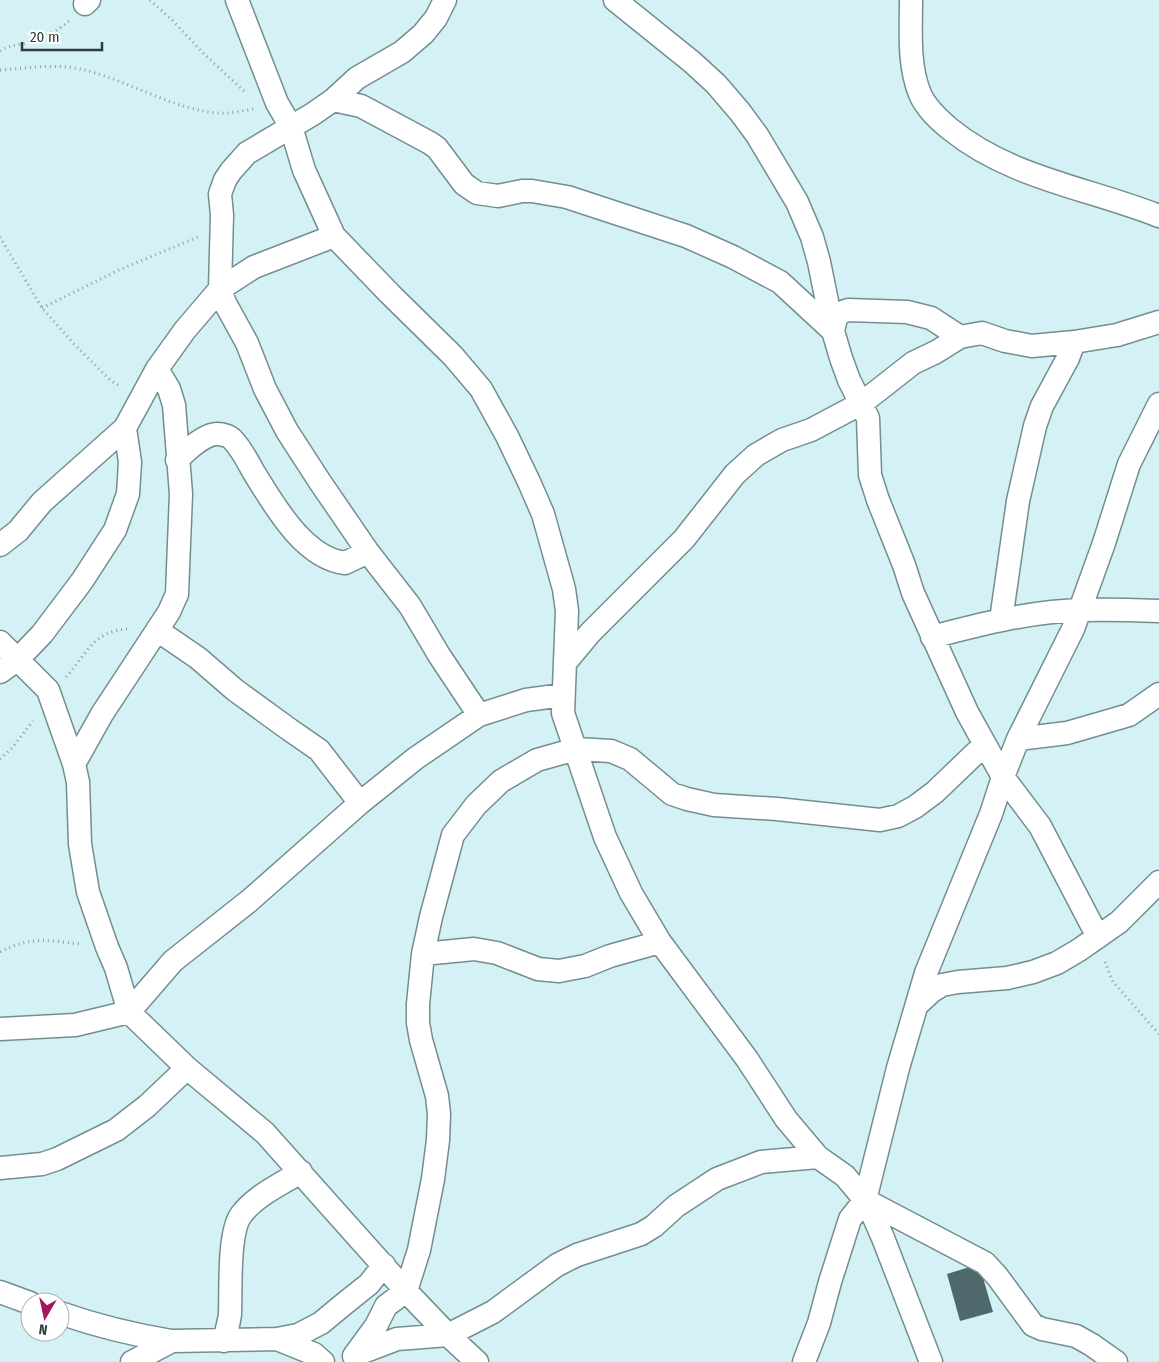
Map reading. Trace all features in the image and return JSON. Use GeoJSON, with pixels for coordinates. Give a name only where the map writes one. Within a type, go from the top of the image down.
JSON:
{"type":"FeatureCollection","features":[{"type":"Feature","properties":{"kind":"street"},"geometry":{"type":"LineString","coordinates":[[237,0],[269,106],[291,127],[304,170],[334,236],[453,356],[481,389],[543,514],[559,568],[567,611],[563,714],[605,837],[630,893],[660,942],[747,1059],[786,1119],[818,1157],[845,1176],[865,1200],[883,1238],[931,1362]]}},
{"type":"Feature","properties":{"kind":"street"},"geometry":{"type":"LineString","coordinates":[[445,0],[436,18],[413,43],[402,52],[357,78],[333,100],[247,153],[225,180],[220,194],[222,227],[220,289],[224,302],[247,343],[276,414],[368,552],[410,606],[439,655],[479,715]]}},
{"type":"Feature","properties":{"kind":"street"},"geometry":{"type":"LineString","coordinates":[[615,0],[692,62],[740,112],[757,135],[797,202],[812,237],[833,331],[849,380],[868,418],[870,475],[932,637],[984,745],[1003,777],[1040,826],[1098,937]]}},
{"type":"Feature","properties":{"kind":"street"},"geometry":{"type":"LineString","coordinates":[[911,0],[912,54],[916,81],[924,102],[940,121],[962,138],[994,158],[1026,172],[1132,205],[1159,216]]}},
{"type":"Feature","properties":{"kind":"street"},"geometry":{"type":"LineString","coordinates":[[333,100],[362,106],[430,143],[437,148],[464,184],[477,192],[498,196],[522,191],[567,197],[686,236],[733,257],[780,282],[833,331]]}},
{"type":"Feature","properties":{"kind":"street"},"geometry":{"type":"LineString","coordinates":[[0,545],[18,531],[42,502],[125,428],[157,369],[185,330],[220,289],[254,267],[334,236]]}},
{"type":"Feature","properties":{"kind":"street"},"geometry":{"type":"LineString","coordinates":[[833,331],[837,314],[848,310],[894,311],[930,318],[960,337]]}},
{"type":"Feature","properties":{"kind":"street"},"geometry":{"type":"LineString","coordinates":[[565,663],[590,633],[684,539],[736,474],[756,455],[782,440],[811,430],[862,403],[913,363],[936,352],[960,337],[982,333],[1005,341],[1032,346],[1117,335],[1159,322]]}},
{"type":"Feature","properties":{"kind":"street"},"geometry":{"type":"LineString","coordinates":[[1001,620],[1018,501],[1035,426],[1042,406],[1068,358],[1074,342]]}},
{"type":"Feature","properties":{"kind":"street"},"geometry":{"type":"LineString","coordinates":[[74,764],[102,714],[169,612],[177,594],[181,494],[174,405],[169,389],[157,369]]}},
{"type":"Feature","properties":{"kind":"street"},"geometry":{"type":"LineString","coordinates":[[804,1362],[819,1323],[850,1219],[865,1200],[898,1068],[926,973],[991,814],[1018,739],[1069,638],[1081,610],[1129,464],[1159,404]]}},
{"type":"Feature","properties":{"kind":"street"},"geometry":{"type":"LineString","coordinates":[[9,665],[42,634],[82,581],[115,530],[128,494],[130,462],[125,428]]}},
{"type":"Feature","properties":{"kind":"street"},"geometry":{"type":"LineString","coordinates":[[177,460],[204,438],[217,434],[231,437],[275,505],[302,539],[313,549],[330,560],[345,563],[368,552]]}},
{"type":"Feature","properties":{"kind":"street"},"geometry":{"type":"LineString","coordinates":[[932,637],[1001,620],[1081,610],[1159,611]]}},
{"type":"Feature","properties":{"kind":"street"},"geometry":{"type":"LineString","coordinates":[[157,630],[198,658],[235,690],[319,750],[360,803]]}},
{"type":"Feature","properties":{"kind":"street"},"geometry":{"type":"LineString","coordinates":[[0,642],[9,665],[49,694],[74,764],[78,782],[80,844],[88,892],[116,968],[129,1012],[187,1068],[265,1133],[406,1291],[477,1362]]}},
{"type":"Feature","properties":{"kind":"street"},"geometry":{"type":"LineString","coordinates":[[1018,739],[1066,733],[1096,726],[1129,714],[1159,694]]}},
{"type":"Feature","properties":{"kind":"street"},"geometry":{"type":"LineString","coordinates":[[0,1029],[75,1025],[129,1012],[173,960],[249,901],[360,803],[416,758],[479,715],[526,700],[563,695]]}},
{"type":"Feature","properties":{"kind":"street"},"geometry":{"type":"LineString","coordinates":[[350,1359],[376,1326],[386,1306],[406,1291],[426,1221],[438,1140],[439,1114],[418,1022],[423,954],[453,835],[476,805],[501,781],[537,760],[576,749],[611,751],[630,759],[672,794],[687,800],[714,805],[777,809],[880,820],[898,816],[916,807],[935,792],[984,745]]}},
{"type":"Feature","properties":{"kind":"street"},"geometry":{"type":"LineString","coordinates":[[918,1004],[932,991],[942,985],[978,979],[1007,978],[1033,972],[1057,962],[1098,937],[1136,906],[1159,882]]}},
{"type":"Feature","properties":{"kind":"street"},"geometry":{"type":"LineString","coordinates":[[423,954],[474,950],[497,953],[538,969],[559,971],[585,966],[610,956],[660,942]]}},
{"type":"Feature","properties":{"kind":"street"},"geometry":{"type":"LineString","coordinates":[[0,1168],[42,1164],[58,1159],[116,1130],[147,1106],[187,1068]]}},
{"type":"Feature","properties":{"kind":"street"},"geometry":{"type":"LineString","coordinates":[[350,1359],[397,1339],[448,1335],[492,1312],[558,1265],[577,1255],[641,1234],[654,1226],[676,1206],[717,1179],[760,1162],[818,1157]]}},
{"type":"Feature","properties":{"kind":"street"},"geometry":{"type":"LineString","coordinates":[[224,1341],[229,1317],[233,1242],[238,1222],[250,1206],[300,1172]]}},
{"type":"Feature","properties":{"kind":"street"},"geometry":{"type":"LineString","coordinates":[[865,1200],[985,1263],[997,1276],[1032,1325],[1076,1336],[1116,1362]]}},
{"type":"Feature","properties":{"kind":"street"},"geometry":{"type":"LineString","coordinates":[[70,1316],[138,1336],[172,1341],[277,1339],[298,1335],[321,1323],[369,1284],[384,1265]]}},
{"type":"Feature","properties":{"kind":"street"},"geometry":{"type":"LineString","coordinates":[[0,1292],[20,1299]]}},
{"type":"Feature","properties":{"kind":"street"},"geometry":{"type":"LineString","coordinates":[[277,1339],[314,1354],[323,1362]]}},
{"type":"Feature","properties":{"kind":"street"},"geometry":{"type":"LineString","coordinates":[[132,1362],[172,1341]]}},
{"type":"Feature","properties":{"kind":"path"},"geometry":{"type":"LineString","coordinates":[[150,0],[204,54],[269,106]]}},
{"type":"Feature","properties":{"kind":"path"},"geometry":{"type":"LineString","coordinates":[[0,51],[9,46],[42,38],[68,23],[87,2]]}},
{"type":"Feature","properties":{"kind":"path"},"geometry":{"type":"LineString","coordinates":[[0,70],[44,65],[91,71],[176,104],[216,113],[232,113],[269,106]]}},
{"type":"Feature","properties":{"kind":"path"},"geometry":{"type":"LineString","coordinates":[[42,308],[120,270],[222,227]]}},
{"type":"Feature","properties":{"kind":"path"},"geometry":{"type":"LineString","coordinates":[[0,238],[42,308],[110,380],[141,400]]}},
{"type":"Feature","properties":{"kind":"path"},"geometry":{"type":"LineString","coordinates":[[0,759],[12,748],[49,694],[67,676],[93,643],[105,633],[117,630],[157,630]]}},
{"type":"Feature","properties":{"kind":"path"},"geometry":{"type":"LineString","coordinates":[[1098,937],[1112,982],[1159,1034]]}},
{"type":"Feature","properties":{"kind":"path"},"geometry":{"type":"LineString","coordinates":[[0,952],[32,940],[107,946]]}},
{"type":"Feature","properties":{"kind":"building"},"geometry":{"type":"Polygon","coordinates":[[[979,1264],[993,1312],[960,1321],[947,1274],[979,1264]]]}}]}
